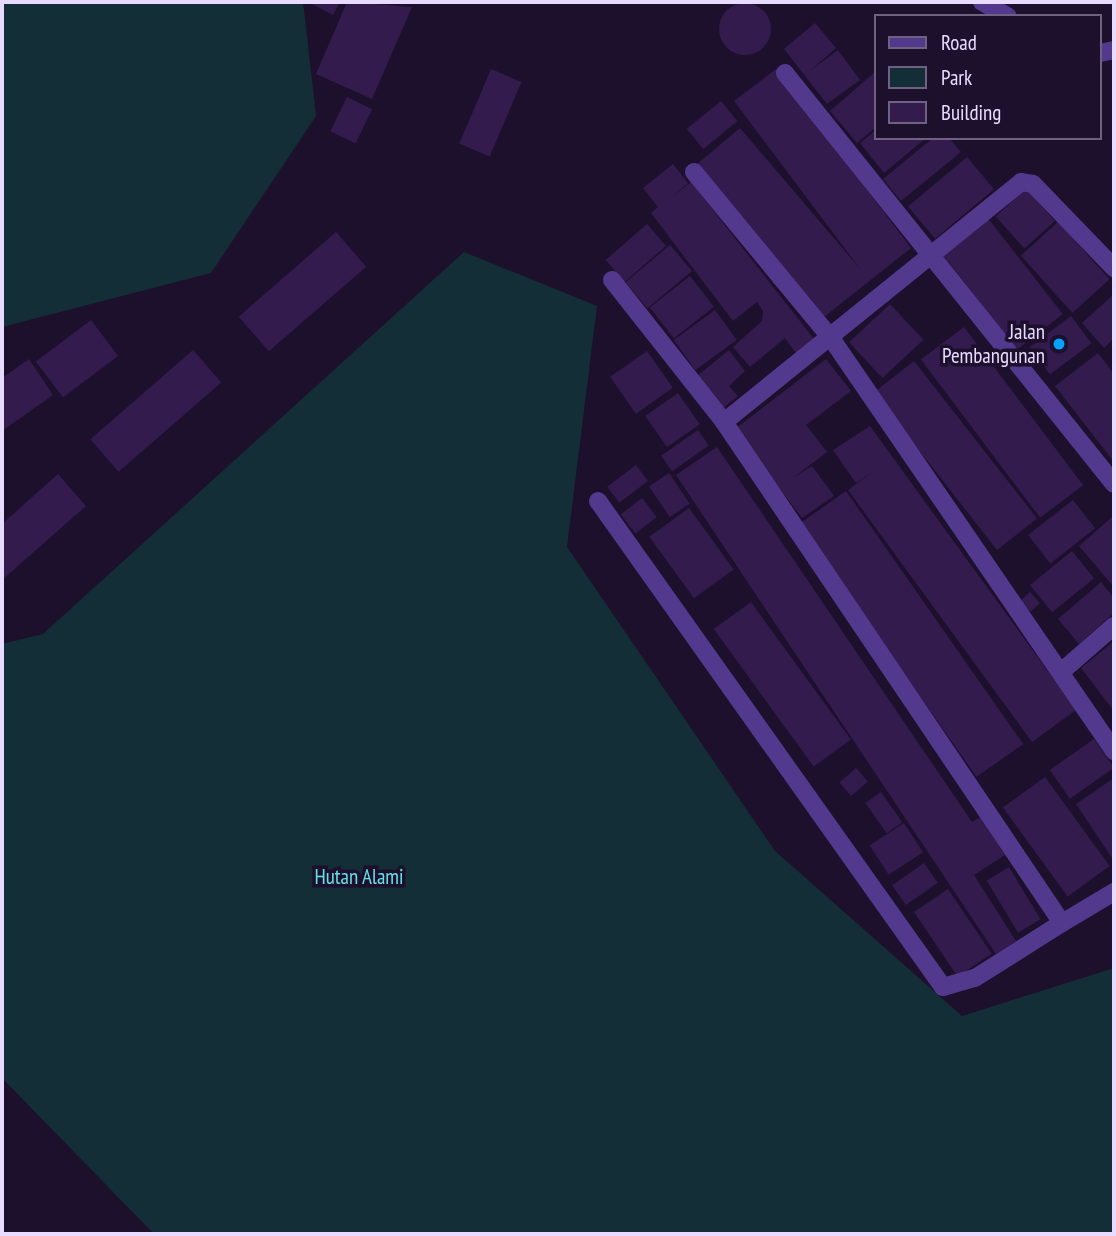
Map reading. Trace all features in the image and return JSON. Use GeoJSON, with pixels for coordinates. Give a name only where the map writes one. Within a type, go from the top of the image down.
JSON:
{"type":"FeatureCollection","features":[{"type":"Feature","properties":{"kind":"street"},"geometry":{"type":"LineString","coordinates":[[982,2],[1003,14]]}},
{"type":"Feature","properties":{"kind":"street"},"geometry":{"type":"LineString","coordinates":[[785,73],[1114,484]]}},
{"type":"Feature","properties":{"kind":"street"},"geometry":{"type":"LineString","coordinates":[[694,172],[831,338],[1114,751]]}},
{"type":"Feature","properties":{"kind":"street"},"geometry":{"type":"LineString","coordinates":[[724,422],[831,338],[927,252],[1021,182],[1041,191],[1114,268]]}},
{"type":"Feature","properties":{"kind":"street"},"geometry":{"type":"LineString","coordinates":[[612,280],[724,422],[1062,923]]}},
{"type":"Feature","properties":{"kind":"street"},"geometry":{"type":"LineString","coordinates":[[598,500],[943,987],[975,978],[1114,892]]}},
{"type":"Feature","properties":{"kind":"street"},"geometry":{"type":"LineString","coordinates":[[1061,672],[1114,626]]}},
{"type":"Feature","properties":{"kind":"green space"},"geometry":{"type":"Polygon","coordinates":[[[2,2],[303,2],[316,116],[211,273],[2,327],[2,2]]]}},
{"type":"Feature","properties":{"kind":"green space","name":"Hutan Alami"},"geometry":{"type":"Polygon","coordinates":[[[464,252],[597,306],[567,547],[775,851],[962,1016],[1114,968],[1114,1234],[154,1234],[2,1078],[2,644],[43,634],[464,252]]]}},
{"type":"Feature","properties":{"kind":"building"},"geometry":{"type":"Polygon","coordinates":[[[308,2],[340,2],[333,15],[308,2]]]}},
{"type":"Feature","properties":{"kind":"building"},"geometry":{"type":"Polygon","coordinates":[[[347,2],[412,7],[372,99],[316,74],[347,2]]]}},
{"type":"Feature","properties":{"kind":"building"},"geometry":{"type":"Polygon","coordinates":[[[745,3],[755,5],[763,11],[769,19],[769,39],[763,47],[755,53],[745,55],[735,53],[727,47],[721,39],[719,29],[721,19],[727,11],[735,5],[745,3]]]}},
{"type":"Feature","properties":{"kind":"building"},"geometry":{"type":"Polygon","coordinates":[[[815,23],[836,48],[811,70],[838,50],[860,80],[827,104],[784,49],[815,23]]]}},
{"type":"Feature","properties":{"kind":"building"},"geometry":{"type":"Polygon","coordinates":[[[491,69],[521,82],[490,156],[459,144],[491,69]]]}},
{"type":"Feature","properties":{"kind":"building"},"geometry":{"type":"Polygon","coordinates":[[[776,69],[911,248],[824,317],[696,165],[740,128],[861,270],[734,101],[776,69]]]}},
{"type":"Feature","properties":{"kind":"building"},"geometry":{"type":"Polygon","coordinates":[[[874,73],[874,129],[857,143],[830,111],[874,73]]]}},
{"type":"Feature","properties":{"kind":"building"},"geometry":{"type":"Polygon","coordinates":[[[347,97],[372,109],[356,143],[330,131],[347,97]]]}},
{"type":"Feature","properties":{"kind":"building"},"geometry":{"type":"Polygon","coordinates":[[[721,101],[737,121],[703,149],[687,129],[721,101]]]}},
{"type":"Feature","properties":{"kind":"building"},"geometry":{"type":"Polygon","coordinates":[[[874,132],[874,140],[924,140],[884,173],[860,143],[874,132]]]}},
{"type":"Feature","properties":{"kind":"building"},"geometry":{"type":"Polygon","coordinates":[[[931,140],[951,140],[961,152],[901,201],[883,179],[931,140]]]}},
{"type":"Feature","properties":{"kind":"building"},"geometry":{"type":"Polygon","coordinates":[[[967,157],[994,189],[935,239],[908,206],[967,157]]]}},
{"type":"Feature","properties":{"kind":"building"},"geometry":{"type":"Polygon","coordinates":[[[673,164],[688,183],[672,197],[691,182],[814,339],[796,353],[785,338],[750,367],[733,347],[762,321],[763,311],[757,302],[733,321],[651,213],[658,207],[643,188],[673,164]]]}},
{"type":"Feature","properties":{"kind":"building"},"geometry":{"type":"Polygon","coordinates":[[[1026,189],[1055,221],[1024,248],[996,216],[1026,189]]]}},
{"type":"Feature","properties":{"kind":"building"},"geometry":{"type":"Polygon","coordinates":[[[987,217],[1063,314],[1017,350],[941,253],[987,217]]]}},
{"type":"Feature","properties":{"kind":"building"},"geometry":{"type":"Polygon","coordinates":[[[1058,222],[1110,279],[1072,313],[1021,255],[1058,222]]]}},
{"type":"Feature","properties":{"kind":"building"},"geometry":{"type":"Polygon","coordinates":[[[647,224],[666,246],[625,282],[605,260],[647,224]]]}},
{"type":"Feature","properties":{"kind":"building"},"geometry":{"type":"Polygon","coordinates":[[[336,232],[366,267],[269,351],[239,317],[336,232]]]}},
{"type":"Feature","properties":{"kind":"building"},"geometry":{"type":"Polygon","coordinates":[[[670,245],[692,271],[647,308],[626,282],[670,245]]]}},
{"type":"Feature","properties":{"kind":"building"},"geometry":{"type":"Polygon","coordinates":[[[690,276],[714,307],[674,338],[650,307],[690,276]]]}},
{"type":"Feature","properties":{"kind":"building"},"geometry":{"type":"Polygon","coordinates":[[[1114,294],[1114,338],[1104,348],[1082,323],[1114,294]]]}},
{"type":"Feature","properties":{"kind":"building"},"geometry":{"type":"Polygon","coordinates":[[[890,304],[923,340],[882,378],[849,342],[890,304]]]}},
{"type":"Feature","properties":{"kind":"building"},"geometry":{"type":"Polygon","coordinates":[[[715,310],[737,340],[695,370],[674,340],[715,310]]]}},
{"type":"Feature","properties":{"kind":"building","name":"Jalan Pembangunan"},"geometry":{"type":"Polygon","coordinates":[[[1071,316],[1091,343],[1050,374],[1029,347],[1071,316]]]}},
{"type":"Feature","properties":{"kind":"building"},"geometry":{"type":"Polygon","coordinates":[[[91,320],[118,356],[63,397],[36,362],[91,320]]]}},
{"type":"Feature","properties":{"kind":"building"},"geometry":{"type":"Polygon","coordinates":[[[964,327],[1083,485],[1040,518],[921,359],[964,327]]]}},
{"type":"Feature","properties":{"kind":"building"},"geometry":{"type":"Polygon","coordinates":[[[193,350],[221,382],[119,472],[90,439],[193,350]]]}},
{"type":"Feature","properties":{"kind":"building"},"geometry":{"type":"Polygon","coordinates":[[[729,350],[745,371],[729,386],[738,396],[723,408],[697,376],[729,350]]]}},
{"type":"Feature","properties":{"kind":"building"},"geometry":{"type":"Polygon","coordinates":[[[647,351],[673,388],[636,414],[610,377],[647,351]]]}},
{"type":"Feature","properties":{"kind":"building"},"geometry":{"type":"Polygon","coordinates":[[[1098,353],[1114,374],[1114,462],[1055,386],[1098,353]]]}},
{"type":"Feature","properties":{"kind":"building"},"geometry":{"type":"Polygon","coordinates":[[[29,359],[53,395],[2,431],[2,378],[29,359]]]}},
{"type":"Feature","properties":{"kind":"building"},"geometry":{"type":"Polygon","coordinates":[[[826,359],[851,391],[806,425],[827,452],[793,478],[812,466],[834,496],[802,518],[735,429],[826,359]]]}},
{"type":"Feature","properties":{"kind":"building"},"geometry":{"type":"Polygon","coordinates":[[[914,361],[1037,519],[997,550],[874,392],[914,361]]]}},
{"type":"Feature","properties":{"kind":"building"},"geometry":{"type":"Polygon","coordinates":[[[678,393],[700,424],[667,447],[645,416],[678,393]]]}},
{"type":"Feature","properties":{"kind":"building"},"geometry":{"type":"Polygon","coordinates":[[[870,426],[1076,710],[1032,742],[848,490],[875,470],[856,483],[833,450],[870,426]]]}},
{"type":"Feature","properties":{"kind":"building"},"geometry":{"type":"Polygon","coordinates":[[[698,430],[709,446],[672,471],[661,456],[698,430]]]}},
{"type":"Feature","properties":{"kind":"building"},"geometry":{"type":"Polygon","coordinates":[[[717,447],[972,822],[980,817],[1005,855],[974,875],[1016,941],[996,954],[676,475],[717,447]]]}},
{"type":"Feature","properties":{"kind":"building"},"geometry":{"type":"Polygon","coordinates":[[[636,465],[648,481],[619,503],[607,487],[636,465]]]}},
{"type":"Feature","properties":{"kind":"building"},"geometry":{"type":"Polygon","coordinates":[[[669,473],[690,504],[670,517],[649,486],[669,473]]]}},
{"type":"Feature","properties":{"kind":"building"},"geometry":{"type":"Polygon","coordinates":[[[58,474],[86,506],[2,580],[2,524],[58,474]]]}},
{"type":"Feature","properties":{"kind":"building"},"geometry":{"type":"Polygon","coordinates":[[[846,491],[1023,744],[977,777],[799,524],[846,491]]]}},
{"type":"Feature","properties":{"kind":"building"},"geometry":{"type":"Polygon","coordinates":[[[642,498],[657,517],[635,534],[621,515],[642,498]]]}},
{"type":"Feature","properties":{"kind":"building"},"geometry":{"type":"Polygon","coordinates":[[[1073,500],[1095,528],[1050,563],[1028,535],[1073,500]]]}},
{"type":"Feature","properties":{"kind":"building"},"geometry":{"type":"Polygon","coordinates":[[[689,508],[734,569],[694,598],[649,537],[689,508]]]}},
{"type":"Feature","properties":{"kind":"building"},"geometry":{"type":"Polygon","coordinates":[[[1112,517],[1114,520],[1114,587],[1079,546],[1112,517]]]}},
{"type":"Feature","properties":{"kind":"building"},"geometry":{"type":"Polygon","coordinates":[[[1072,551],[1094,578],[1052,612],[1030,585],[1072,551]]]}},
{"type":"Feature","properties":{"kind":"building"},"geometry":{"type":"Polygon","coordinates":[[[1101,582],[1114,598],[1114,613],[1079,644],[1058,619],[1101,582]]]}},
{"type":"Feature","properties":{"kind":"building"},"geometry":{"type":"Polygon","coordinates":[[[1030,592],[1040,603],[1030,612],[1020,601],[1030,592]]]}},
{"type":"Feature","properties":{"kind":"building"},"geometry":{"type":"Polygon","coordinates":[[[751,602],[851,740],[814,767],[714,629],[751,602]]]}},
{"type":"Feature","properties":{"kind":"building"},"geometry":{"type":"Polygon","coordinates":[[[1114,641],[1114,711],[1081,668],[1114,641]]]}},
{"type":"Feature","properties":{"kind":"building"},"geometry":{"type":"Polygon","coordinates":[[[1094,739],[1114,768],[1070,799],[1050,770],[1094,739]]]}},
{"type":"Feature","properties":{"kind":"building"},"geometry":{"type":"Polygon","coordinates":[[[856,768],[868,782],[851,796],[839,782],[856,768]]]}},
{"type":"Feature","properties":{"kind":"building"},"geometry":{"type":"Polygon","coordinates":[[[1045,777],[1110,866],[1068,897],[1003,808],[1045,777]]]}},
{"type":"Feature","properties":{"kind":"building"},"geometry":{"type":"Polygon","coordinates":[[[1114,778],[1114,861],[1076,804],[1114,778]]]}},
{"type":"Feature","properties":{"kind":"building"},"geometry":{"type":"Polygon","coordinates":[[[881,792],[902,822],[887,833],[865,803],[881,792]]]}},
{"type":"Feature","properties":{"kind":"building"},"geometry":{"type":"Polygon","coordinates":[[[904,823],[923,852],[889,875],[870,845],[904,823]]]}},
{"type":"Feature","properties":{"kind":"building"},"geometry":{"type":"Polygon","coordinates":[[[924,863],[938,883],[906,905],[892,885],[924,863]]]}},
{"type":"Feature","properties":{"kind":"building"},"geometry":{"type":"Polygon","coordinates":[[[1009,867],[1040,919],[1018,933],[987,880],[1009,867]]]}},
{"type":"Feature","properties":{"kind":"building"},"geometry":{"type":"Polygon","coordinates":[[[948,889],[992,954],[958,977],[914,912],[948,889]]]}},
{"type":"Feature","properties":{"kind":"place","name":"Jalan Pembangunan"},"geometry":{"type":"Point","coordinates":[1059,344]}}]}
